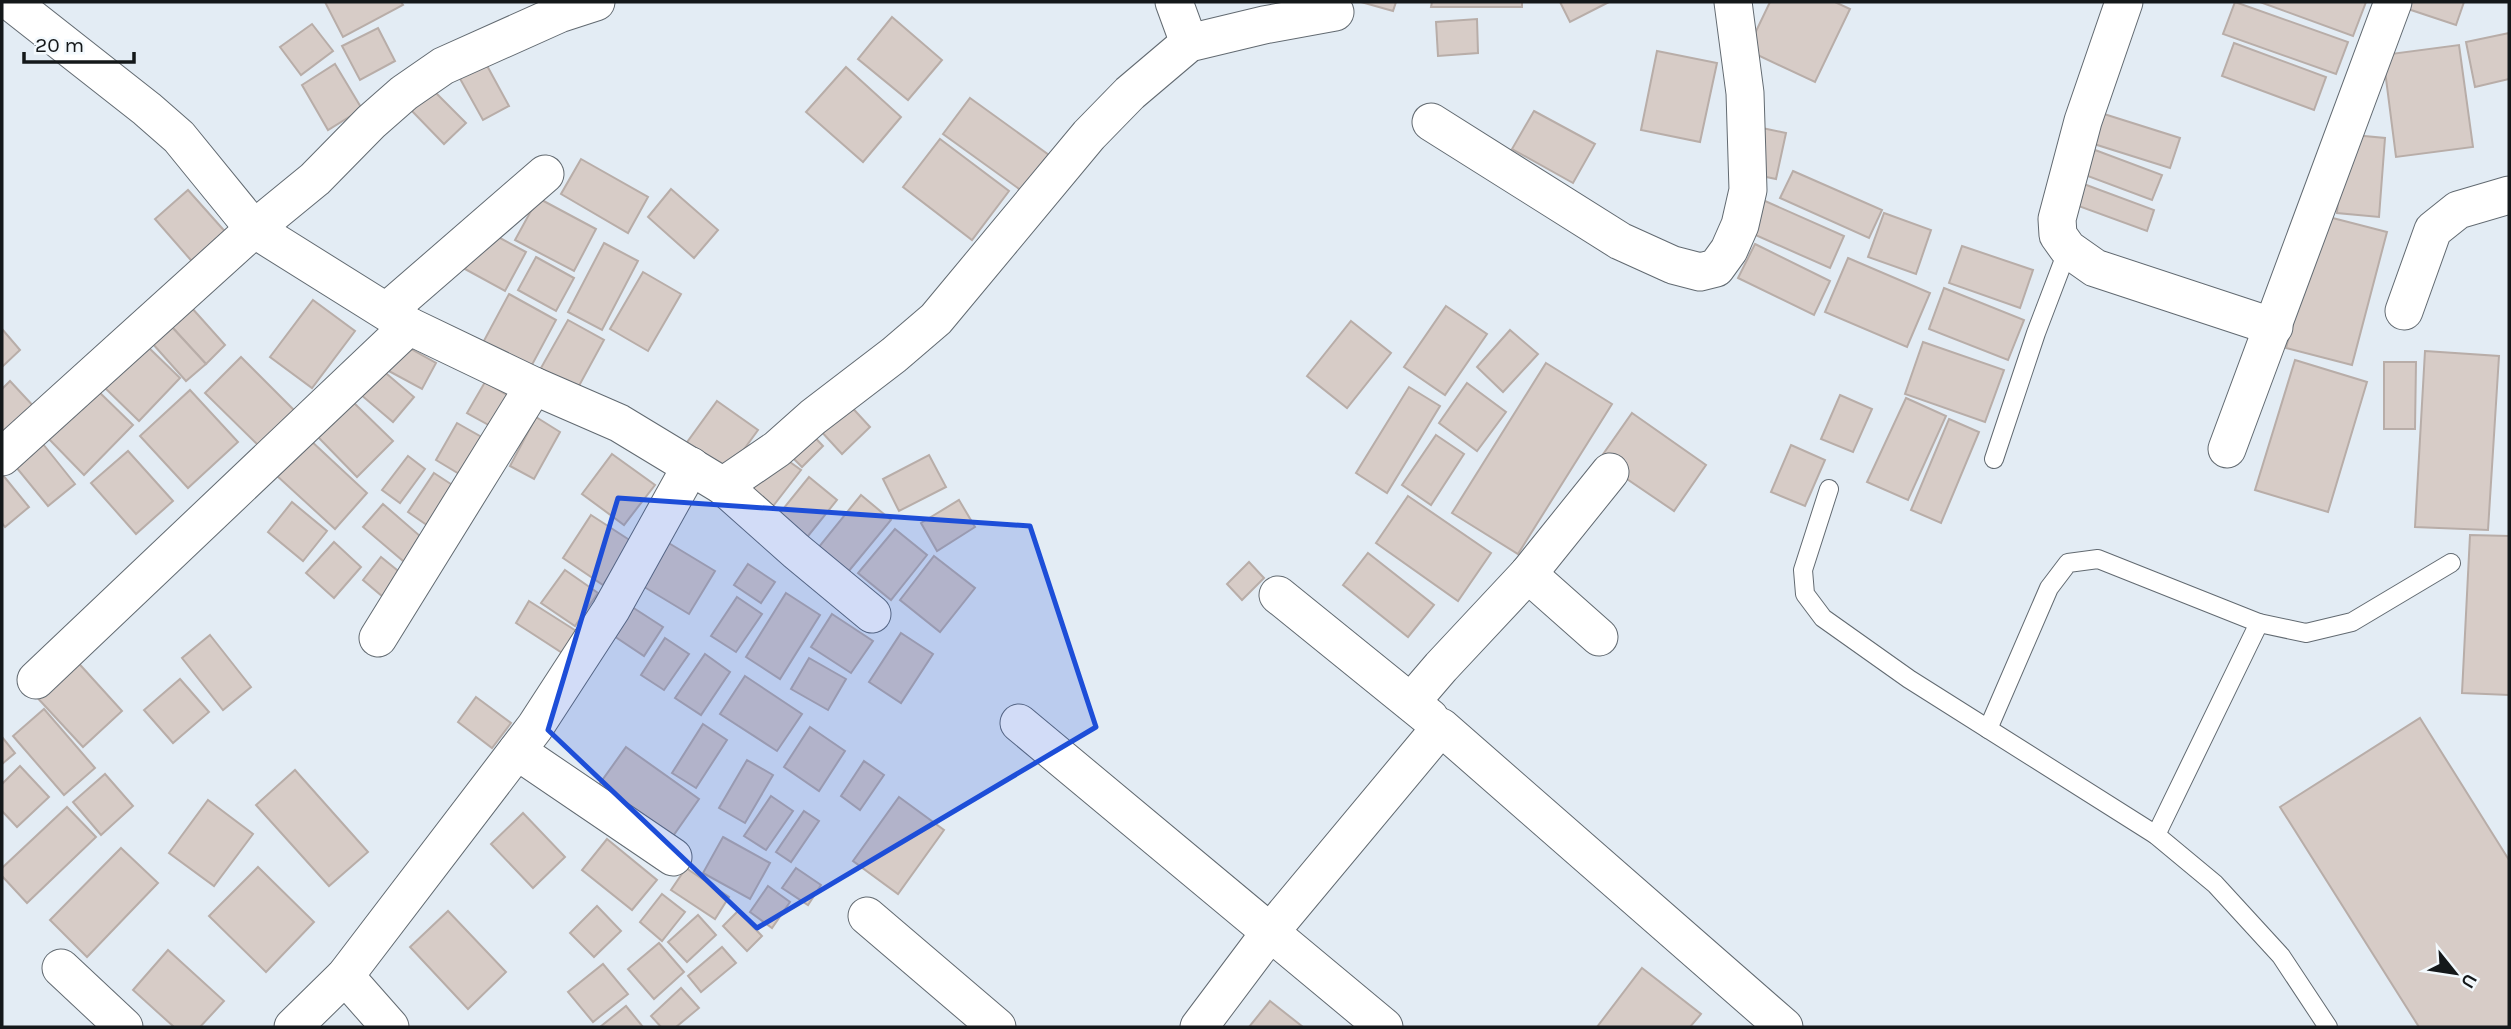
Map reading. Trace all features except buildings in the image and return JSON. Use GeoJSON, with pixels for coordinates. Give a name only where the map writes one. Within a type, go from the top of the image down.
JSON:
{"type":"FeatureCollection","features":[{"type":"Feature","properties":{"kind":"street"},"geometry":{"type":"LineString","coordinates":[[11,2],[179,137],[254,229],[398,319],[534,386],[619,423],[691,466],[723,486],[872,614]]}},
{"type":"Feature","properties":{"kind":"street"},"geometry":{"type":"LineString","coordinates":[[2,457],[254,229],[315,179],[404,93],[443,66],[559,14],[596,2]]}},
{"type":"Feature","properties":{"kind":"street"},"geometry":{"type":"LineString","coordinates":[[1174,2],[1189,43]]}},
{"type":"Feature","properties":{"kind":"street"},"geometry":{"type":"LineString","coordinates":[[1432,122],[1620,241],[1673,265],[1700,272],[1716,268],[1729,250],[1740,225],[1748,190],[1745,93],[1733,2]]}},
{"type":"Feature","properties":{"kind":"street"},"geometry":{"type":"LineString","coordinates":[[2124,2],[2083,121],[2057,219],[2058,235],[2068,248],[2095,268],[2274,327]]}},
{"type":"Feature","properties":{"kind":"street"},"geometry":{"type":"LineString","coordinates":[[2227,449],[2393,2]]}},
{"type":"Feature","properties":{"kind":"street"},"geometry":{"type":"LineString","coordinates":[[723,486],[776,449],[936,319],[1089,135],[1130,93],[1189,43],[1335,12]]}},
{"type":"Feature","properties":{"kind":"street"},"geometry":{"type":"LineString","coordinates":[[36,680],[545,174]]}},
{"type":"Feature","properties":{"kind":"street"},"geometry":{"type":"LineString","coordinates":[[2404,311],[2433,230],[2458,211],[2509,195]]}},
{"type":"Feature","properties":{"kind":"street"},"geometry":{"type":"LineString","coordinates":[[378,638],[534,386]]}},
{"type":"Feature","properties":{"kind":"street"},"geometry":{"type":"LineString","coordinates":[[293,1027],[345,976],[517,751],[611,610],[691,466]]}},
{"type":"Feature","properties":{"kind":"street"},"geometry":{"type":"LineString","coordinates":[[1411,702],[1528,574],[1610,472]]}},
{"type":"Feature","properties":{"kind":"street"},"geometry":{"type":"LineString","coordinates":[[1528,574],[1599,636]]}},
{"type":"Feature","properties":{"kind":"street"},"geometry":{"type":"LineString","coordinates":[[1278,595],[1441,727],[1784,1027]]}},
{"type":"Feature","properties":{"kind":"street"},"geometry":{"type":"LineString","coordinates":[[1019,723],[1384,1027]]}},
{"type":"Feature","properties":{"kind":"street"},"geometry":{"type":"LineString","coordinates":[[1199,1027],[1271,931],[1441,727]]}},
{"type":"Feature","properties":{"kind":"street"},"geometry":{"type":"LineString","coordinates":[[517,751],[673,857]]}},
{"type":"Feature","properties":{"kind":"street"},"geometry":{"type":"LineString","coordinates":[[867,916],[997,1027]]}},
{"type":"Feature","properties":{"kind":"street"},"geometry":{"type":"LineString","coordinates":[[61,968],[124,1027]]}},
{"type":"Feature","properties":{"kind":"street"},"geometry":{"type":"LineString","coordinates":[[345,976],[390,1027]]}},
{"type":"Feature","properties":{"kind":"lane"},"geometry":{"type":"LineString","coordinates":[[1994,458],[2068,248]]}},
{"type":"Feature","properties":{"kind":"lane"},"geometry":{"type":"LineString","coordinates":[[1829,489],[1803,570],[1804,594],[1823,618],[1909,679],[2156,835],[2215,884],[2281,957],[2328,1027]]}},
{"type":"Feature","properties":{"kind":"lane"},"geometry":{"type":"LineString","coordinates":[[1988,729],[2049,588],[2068,563],[2098,559],[2259,623],[2306,633],[2352,622],[2451,563]]}},
{"type":"Feature","properties":{"kind":"lane"},"geometry":{"type":"LineString","coordinates":[[2156,835],[2259,623]]}},
{"type":"Feature","properties":{"kind":"highlighted area"},"geometry":{"type":"Polygon","coordinates":[[[618,498],[1030,526],[1096,727],[757,928],[548,730],[618,498]]]}}]}
